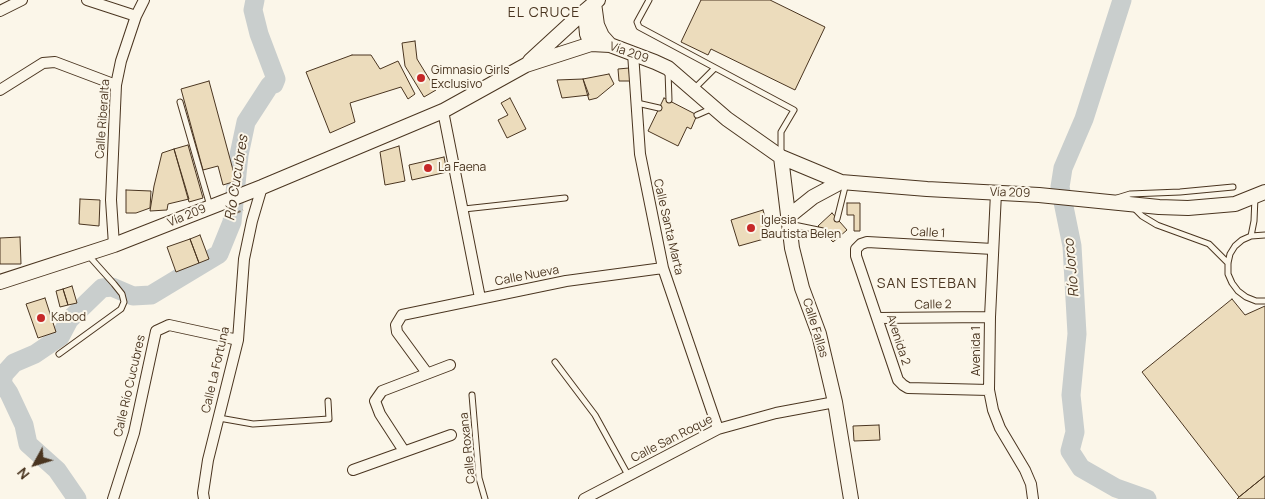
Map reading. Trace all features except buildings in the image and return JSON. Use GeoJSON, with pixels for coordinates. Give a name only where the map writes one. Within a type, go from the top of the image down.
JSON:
{"type":"FeatureCollection","features":[{"type":"Feature","properties":{"kind":"main road"},"geometry":{"type":"LineString","coordinates":[[591,44],[587,34],[586,23],[594,1]]}},
{"type":"Feature","properties":{"kind":"main road"},"geometry":{"type":"LineString","coordinates":[[594,1],[596,25],[610,45]]}},
{"type":"Feature","properties":{"kind":"main road"},"geometry":{"type":"LineString","coordinates":[[526,65],[594,1]]}},
{"type":"Feature","properties":{"kind":"main road","name":"Vía 209"},"geometry":{"type":"LineString","coordinates":[[0,282],[114,245],[258,188],[443,111],[526,65],[591,44],[610,45],[668,68],[743,131],[781,157],[843,182],[1040,195],[1188,208],[1235,204],[1260,195]]}},
{"type":"Feature","properties":{"kind":"main road","name":"Calle Fallas"},"geometry":{"type":"LineString","coordinates":[[781,157],[792,248],[802,288],[819,334],[835,402],[851,499]]}},
{"type":"Feature","properties":{"kind":"main road"},"geometry":{"type":"LineString","coordinates":[[789,220],[813,197],[843,182]]}},
{"type":"Feature","properties":{"kind":"street"},"geometry":{"type":"LineString","coordinates":[[0,11],[22,0]]}},
{"type":"Feature","properties":{"kind":"street"},"geometry":{"type":"LineString","coordinates":[[87,0],[136,16]]}},
{"type":"Feature","properties":{"kind":"street","name":"Calle Riberalta"},"geometry":{"type":"LineString","coordinates":[[114,245],[111,200],[116,85],[121,61],[136,16],[144,0]]}},
{"type":"Feature","properties":{"kind":"street","name":"Calle Santa Marta"},"geometry":{"type":"LineString","coordinates":[[633,53],[640,154],[663,268],[718,429]]}},
{"type":"Feature","properties":{"kind":"street"},"geometry":{"type":"LineString","coordinates":[[0,90],[43,63],[55,62],[116,85]]}},
{"type":"Feature","properties":{"kind":"street"},"geometry":{"type":"LineString","coordinates":[[443,111],[480,298]]}},
{"type":"Feature","properties":{"kind":"street","name":"Calle La Fortuna"},"geometry":{"type":"LineString","coordinates":[[204,499],[203,493],[208,460],[238,340],[244,259],[258,188]]}},
{"type":"Feature","properties":{"kind":"street","name":"Avenida 1"},"geometry":{"type":"LineString","coordinates":[[996,193],[990,317],[989,390],[993,410],[1000,428],[1025,470],[1031,484],[1033,499]]}},
{"type":"Feature","properties":{"kind":"street","name":"Calle 1"},"geometry":{"type":"LineString","coordinates":[[861,244],[868,242],[994,249]]}},
{"type":"Feature","properties":{"kind":"street","name":"Avenida 2"},"geometry":{"type":"LineString","coordinates":[[861,244],[856,249],[856,256],[898,380],[908,388],[989,390]]}},
{"type":"Feature","properties":{"kind":"street","name":"Calle Nueva"},"geometry":{"type":"LineString","coordinates":[[427,374],[397,332],[396,325],[402,315],[566,281],[663,268]]}},
{"type":"Feature","properties":{"kind":"street","name":"Calle 2"},"geometry":{"type":"LineString","coordinates":[[878,318],[990,317]]}},
{"type":"Feature","properties":{"kind":"street","name":"Calle Río Cucubres"},"geometry":{"type":"LineString","coordinates":[[113,499],[134,433],[156,332],[169,325],[238,340]]}},
{"type":"Feature","properties":{"kind":"street"},"geometry":{"type":"LineString","coordinates":[[404,451],[380,414],[375,401],[382,391],[450,365]]}},
{"type":"Feature","properties":{"kind":"street","name":"Calle San Roque"},"geometry":{"type":"LineString","coordinates":[[584,499],[718,429],[776,413],[835,402]]}},
{"type":"Feature","properties":{"kind":"street"},"geometry":{"type":"LineString","coordinates":[[353,470],[451,434]]}},
{"type":"Feature","properties":{"kind":"lane"},"geometry":{"type":"LineString","coordinates":[[649,0],[637,25],[794,110],[781,132],[781,157]]}},
{"type":"Feature","properties":{"kind":"lane"},"geometry":{"type":"LineString","coordinates":[[668,68],[669,100]]}},
{"type":"Feature","properties":{"kind":"lane"},"geometry":{"type":"LineString","coordinates":[[693,90],[714,68]]}},
{"type":"Feature","properties":{"kind":"lane"},"geometry":{"type":"LineString","coordinates":[[180,102],[215,205]]}},
{"type":"Feature","properties":{"kind":"lane"},"geometry":{"type":"LineString","coordinates":[[637,103],[659,108]]}},
{"type":"Feature","properties":{"kind":"lane"},"geometry":{"type":"LineString","coordinates":[[697,115],[713,107]]}},
{"type":"Feature","properties":{"kind":"lane"},"geometry":{"type":"LineString","coordinates":[[837,219],[843,182]]}},
{"type":"Feature","properties":{"kind":"lane"},"geometry":{"type":"LineString","coordinates":[[1109,201],[1130,194],[1233,187]]}},
{"type":"Feature","properties":{"kind":"lane"},"geometry":{"type":"LineString","coordinates":[[1251,236],[1260,195]]}},
{"type":"Feature","properties":{"kind":"lane"},"geometry":{"type":"LineString","coordinates":[[464,210],[565,198]]}},
{"type":"Feature","properties":{"kind":"lane"},"geometry":{"type":"LineString","coordinates":[[1130,203],[1142,216],[1157,225],[1209,244],[1228,263]]}},
{"type":"Feature","properties":{"kind":"lane"},"geometry":{"type":"LineString","coordinates":[[789,220],[823,231]]}},
{"type":"Feature","properties":{"kind":"lane"},"geometry":{"type":"LineString","coordinates":[[1265,235],[1251,236],[1242,240],[1230,254],[1228,263],[1228,274],[1238,291],[1251,299],[1265,301]]}},
{"type":"Feature","properties":{"kind":"lane"},"geometry":{"type":"LineString","coordinates":[[59,354],[120,310],[124,302],[122,294],[87,253]]}},
{"type":"Feature","properties":{"kind":"lane"},"geometry":{"type":"LineString","coordinates":[[555,362],[595,415],[628,475]]}},
{"type":"Feature","properties":{"kind":"lane","name":"Calle Roxana"},"geometry":{"type":"LineString","coordinates":[[472,395],[479,478],[484,499]]}},
{"type":"Feature","properties":{"kind":"lane"},"geometry":{"type":"LineString","coordinates":[[218,418],[253,424],[329,419],[328,401]]}},
{"type":"Feature","properties":{"kind":"path"},"geometry":{"type":"LineString","coordinates":[[227,217],[243,210]]}},
{"type":"Feature","properties":{"kind":"waterway","name":"Río Cucubres"},"geometry":{"type":"LineString","coordinates":[[77,499],[57,470],[28,444],[24,425],[9,393],[2,383],[4,374],[14,363],[35,354],[60,337],[69,320],[102,288],[112,287],[133,296],[151,295],[219,254],[232,222],[239,155],[246,122],[276,79],[259,34],[253,10],[255,0]]}},
{"type":"Feature","properties":{"kind":"waterway","name":"Río Jorco"},"geometry":{"type":"LineString","coordinates":[[1122,0],[1084,119],[1063,168],[1060,187],[1072,246],[1077,334],[1071,395],[1075,432],[1070,451],[1081,468],[1116,488],[1147,499]]}},
{"type":"Feature","properties":{"kind":"place","name":"Gimnasio Girls Exclusivo"},"geometry":{"type":"Point","coordinates":[421,78]}},
{"type":"Feature","properties":{"kind":"place","name":"La Faena"},"geometry":{"type":"Point","coordinates":[428,168]}},
{"type":"Feature","properties":{"kind":"place","name":"Iglesia Bautista Belen"},"geometry":{"type":"Point","coordinates":[751,228]}},
{"type":"Feature","properties":{"kind":"place","name":"Kabod"},"geometry":{"type":"Point","coordinates":[41,318]}},
{"type":"Feature","properties":{"kind":"district","name":"EL CRUCE"},"geometry":{"type":"Point","coordinates":[544,13]}},
{"type":"Feature","properties":{"kind":"district","name":"SAN ESTEBAN"},"geometry":{"type":"Point","coordinates":[927,284]}}]}
